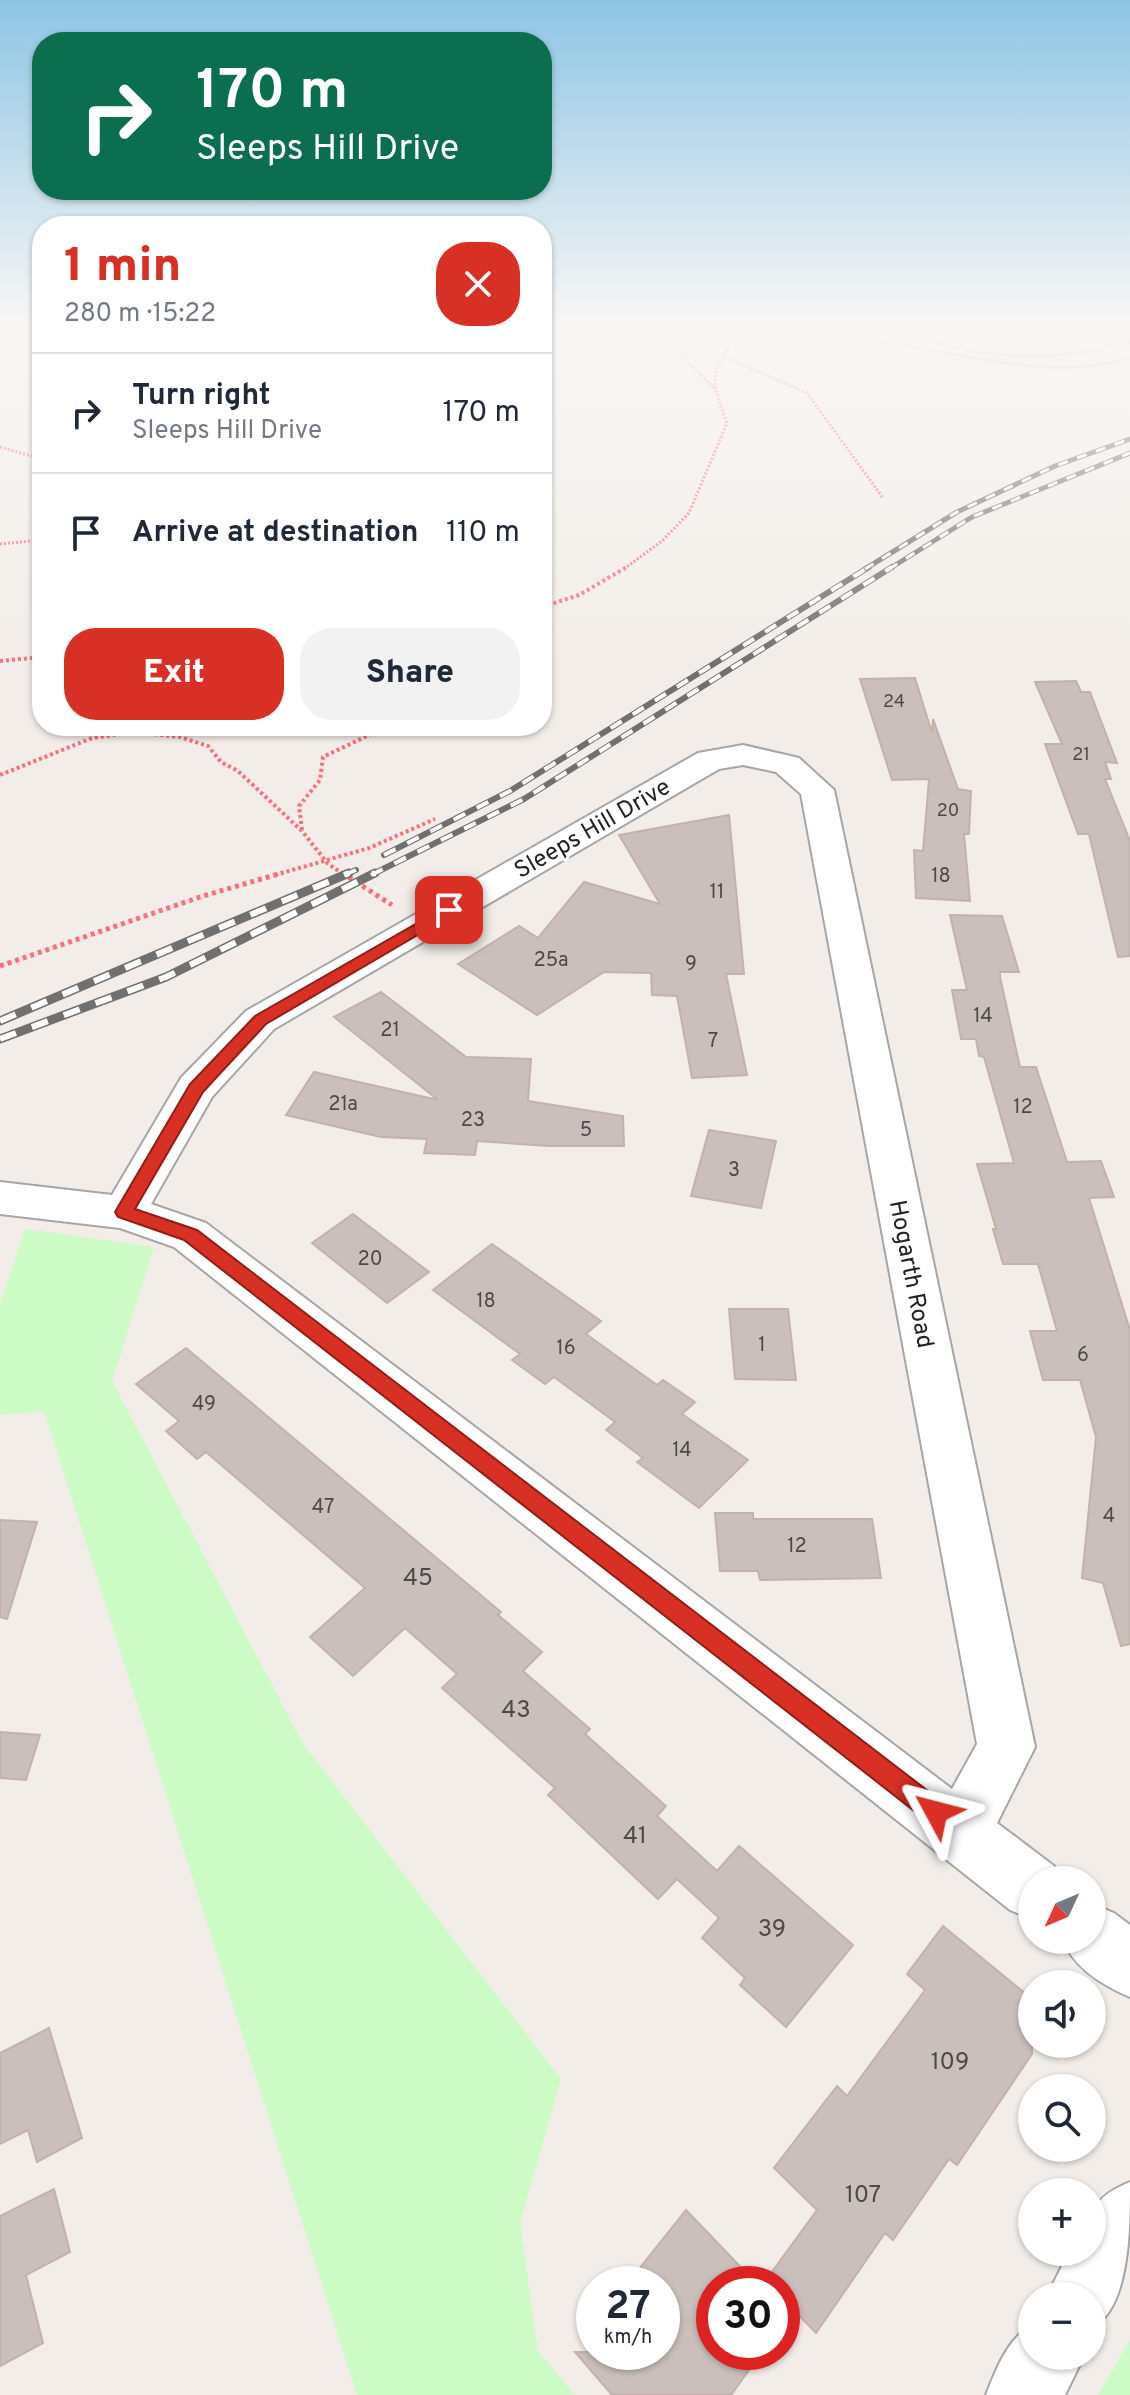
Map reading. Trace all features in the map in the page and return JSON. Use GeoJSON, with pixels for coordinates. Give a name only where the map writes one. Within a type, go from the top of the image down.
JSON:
{"type":"FeatureCollection","features":[{"type":"Feature","properties":{"kind":"street","name":"Sleeps Hill Drive"},"geometry":{"type":"LineString","coordinates":[[124,1212],[196,1088],[260,1020],[710,760],[743,755]]}},
{"type":"Feature","properties":{"kind":"street","name":"Hogarth Road"},"geometry":{"type":"LineString","coordinates":[[743,755],[787,765],[817,790],[1006,1747],[961,1832]]}},
{"type":"Feature","properties":{"kind":"street"},"geometry":{"type":"LineString","coordinates":[[2,1205],[124,1212],[190,1235],[1018,1877]]}},
{"type":"Feature","properties":{"kind":"street"},"geometry":{"type":"LineString","coordinates":[[1106,1946],[1130,1965]]}},
{"type":"Feature","properties":{"kind":"street"},"geometry":{"type":"LineString","coordinates":[[1091,2282],[1130,2217]]}},
{"type":"Feature","properties":{"kind":"street"},"geometry":{"type":"LineString","coordinates":[[1023,2395],[1038,2370]]}},
{"type":"Feature","properties":{"kind":"path"},"geometry":{"type":"LineString","coordinates":[[552,605],[579,596],[602,582],[647,553],[682,524],[720,440]]}},
{"type":"Feature","properties":{"kind":"path"},"geometry":{"type":"LineString","coordinates":[[841,440],[883,498]]}},
{"type":"Feature","properties":{"kind":"path"},"geometry":{"type":"LineString","coordinates":[[0,447],[32,456]]}},
{"type":"Feature","properties":{"kind":"path"},"geometry":{"type":"LineString","coordinates":[[0,544],[32,541]]}},
{"type":"Feature","properties":{"kind":"path"},"geometry":{"type":"LineString","coordinates":[[0,661],[32,658]]}},
{"type":"Feature","properties":{"kind":"path"},"geometry":{"type":"LineString","coordinates":[[0,775],[92,738],[106,736]]}},
{"type":"Feature","properties":{"kind":"path"},"geometry":{"type":"LineString","coordinates":[[171,736],[208,746],[221,762],[238,771],[302,831],[326,862],[423,924]]}},
{"type":"Feature","properties":{"kind":"path"},"geometry":{"type":"LineString","coordinates":[[302,831],[299,806],[320,780],[323,757],[367,736]]}},
{"type":"Feature","properties":{"kind":"path"},"geometry":{"type":"LineString","coordinates":[[0,966],[203,896],[369,848],[435,819]]}},
{"type":"Feature","properties":{"kind":"green space"},"geometry":{"type":"Polygon","coordinates":[[[25,1229],[154,1247],[112,1381],[302,1742],[561,2079],[520,2223],[538,2352],[576,2395],[357,2395],[44,1411],[0,1415],[0,1304],[25,1229]]]}},
{"type":"Feature","properties":{"kind":"green space"},"geometry":{"type":"Polygon","coordinates":[[[1130,2340],[1130,2395],[1098,2395],[1130,2340]]]}},
{"type":"Feature","properties":{"kind":"building"},"geometry":{"type":"Polygon","coordinates":[[[915,678],[932,733],[933,719],[958,789],[971,791],[969,834],[964,834],[970,901],[916,898],[914,850],[923,851],[929,779],[892,780],[860,679],[915,678]]]}},
{"type":"Feature","properties":{"kind":"building"},"geometry":{"type":"Polygon","coordinates":[[[1076,681],[1081,692],[1090,692],[1117,763],[1105,762],[1111,779],[1105,779],[1130,841],[1130,956],[1118,957],[1089,834],[1078,834],[1045,744],[1062,744],[1035,682],[1076,681]]]}},
{"type":"Feature","properties":{"kind":"building"},"geometry":{"type":"Polygon","coordinates":[[[729,815],[744,974],[726,974],[747,1075],[692,1078],[677,996],[652,995],[651,973],[604,972],[537,1015],[458,964],[519,926],[538,938],[584,882],[660,904],[619,835],[729,815]]]}},
{"type":"Feature","properties":{"kind":"building"},"geometry":{"type":"Polygon","coordinates":[[[950,915],[1002,916],[1019,972],[1000,972],[1000,977],[1020,1067],[1036,1067],[1067,1162],[1101,1161],[1114,1197],[1089,1198],[1130,1330],[1130,1644],[1121,1646],[1103,1583],[1082,1578],[1096,1437],[1080,1380],[1043,1380],[1030,1331],[1057,1331],[1038,1264],[1003,1264],[993,1229],[996,1229],[977,1164],[1014,1163],[984,1057],[979,1056],[976,1039],[961,1039],[952,990],[967,990],[950,915]]]}},
{"type":"Feature","properties":{"kind":"building"},"geometry":{"type":"Polygon","coordinates":[[[381,992],[466,1057],[531,1059],[528,1101],[623,1116],[624,1146],[549,1146],[477,1141],[475,1155],[424,1153],[427,1139],[381,1137],[286,1115],[314,1072],[438,1100],[334,1017],[381,992]]]}},
{"type":"Feature","properties":{"kind":"building"},"geometry":{"type":"Polygon","coordinates":[[[709,1130],[776,1141],[761,1208],[691,1196],[709,1130]]]}},
{"type":"Feature","properties":{"kind":"building"},"geometry":{"type":"Polygon","coordinates":[[[353,1214],[429,1272],[387,1303],[312,1243],[353,1214]]]}},
{"type":"Feature","properties":{"kind":"building"},"geometry":{"type":"Polygon","coordinates":[[[492,1244],[601,1321],[586,1334],[657,1385],[663,1380],[695,1402],[682,1414],[748,1460],[699,1508],[637,1462],[643,1458],[606,1430],[615,1422],[554,1377],[545,1384],[512,1360],[520,1354],[433,1290],[492,1244]]]}},
{"type":"Feature","properties":{"kind":"building"},"geometry":{"type":"Polygon","coordinates":[[[729,1309],[788,1309],[796,1380],[735,1379],[729,1309]]]}},
{"type":"Feature","properties":{"kind":"building"},"geometry":{"type":"Polygon","coordinates":[[[186,1348],[501,1612],[498,1615],[542,1652],[523,1671],[590,1729],[585,1734],[666,1806],[657,1816],[717,1871],[739,1846],[853,1945],[786,2027],[740,1985],[745,1978],[702,1938],[719,1918],[677,1879],[658,1899],[548,1795],[555,1788],[442,1688],[457,1674],[405,1628],[353,1676],[310,1637],[365,1588],[206,1452],[197,1459],[166,1431],[179,1421],[136,1384],[186,1348]]]}},
{"type":"Feature","properties":{"kind":"building"},"geometry":{"type":"Polygon","coordinates":[[[715,1513],[753,1513],[753,1519],[872,1519],[881,1578],[760,1580],[758,1571],[720,1571],[715,1513]]]}},
{"type":"Feature","properties":{"kind":"building"},"geometry":{"type":"Polygon","coordinates":[[[0,1520],[37,1522],[7,1619],[0,1617],[0,1520]]]}},
{"type":"Feature","properties":{"kind":"building"},"geometry":{"type":"Polygon","coordinates":[[[0,1732],[40,1735],[26,1780],[0,1778],[0,1732]]]}},
{"type":"Feature","properties":{"kind":"building"},"geometry":{"type":"Polygon","coordinates":[[[943,1926],[1018,1988],[1018,2058],[1029,2058],[957,2165],[949,2159],[893,2240],[885,2233],[816,2333],[800,2317],[800,2266],[776,2266],[817,2210],[774,2168],[837,2086],[847,2096],[925,1990],[907,1974],[943,1926]]]}},
{"type":"Feature","properties":{"kind":"building"},"geometry":{"type":"Polygon","coordinates":[[[49,2028],[82,2138],[37,2162],[28,2130],[0,2144],[0,2053],[49,2028]]]}},
{"type":"Feature","properties":{"kind":"building"},"geometry":{"type":"Polygon","coordinates":[[[54,2189],[70,2252],[26,2275],[43,2343],[0,2366],[0,2216],[54,2189]]]}},
{"type":"Feature","properties":{"kind":"building"},"geometry":{"type":"Polygon","coordinates":[[[686,2210],[740,2266],[696,2266],[696,2370],[749,2370],[731,2395],[612,2395],[590,2370],[680,2370],[680,2266],[641,2266],[686,2210]]]}},
{"type":"Feature","properties":{"kind":"railway"},"geometry":{"type":"LineString","coordinates":[[865,569],[957,512],[1055,466],[1128,440]]}},
{"type":"Feature","properties":{"kind":"railway"},"geometry":{"type":"LineString","coordinates":[[889,569],[972,517],[1130,453]]}},
{"type":"Feature","properties":{"kind":"railway"},"geometry":{"type":"LineString","coordinates":[[384,855],[510,791],[869,567]]}},
{"type":"Feature","properties":{"kind":"railway"},"geometry":{"type":"LineString","coordinates":[[371,875],[524,799],[892,567]]}},
{"type":"Feature","properties":{"kind":"railway"},"geometry":{"type":"LineString","coordinates":[[344,875],[356,870]]}},
{"type":"Feature","properties":{"kind":"railway"},"geometry":{"type":"LineString","coordinates":[[0,1021],[349,873]]}},
{"type":"Feature","properties":{"kind":"railway"},"geometry":{"type":"LineString","coordinates":[[0,1039],[166,977],[375,873]]}},
{"type":"Feature","properties":{"kind":"route"},"geometry":{"type":"LineString","coordinates":[[449,910],[260,1020],[196,1088],[124,1212],[190,1235],[936,1812]]}}]}
